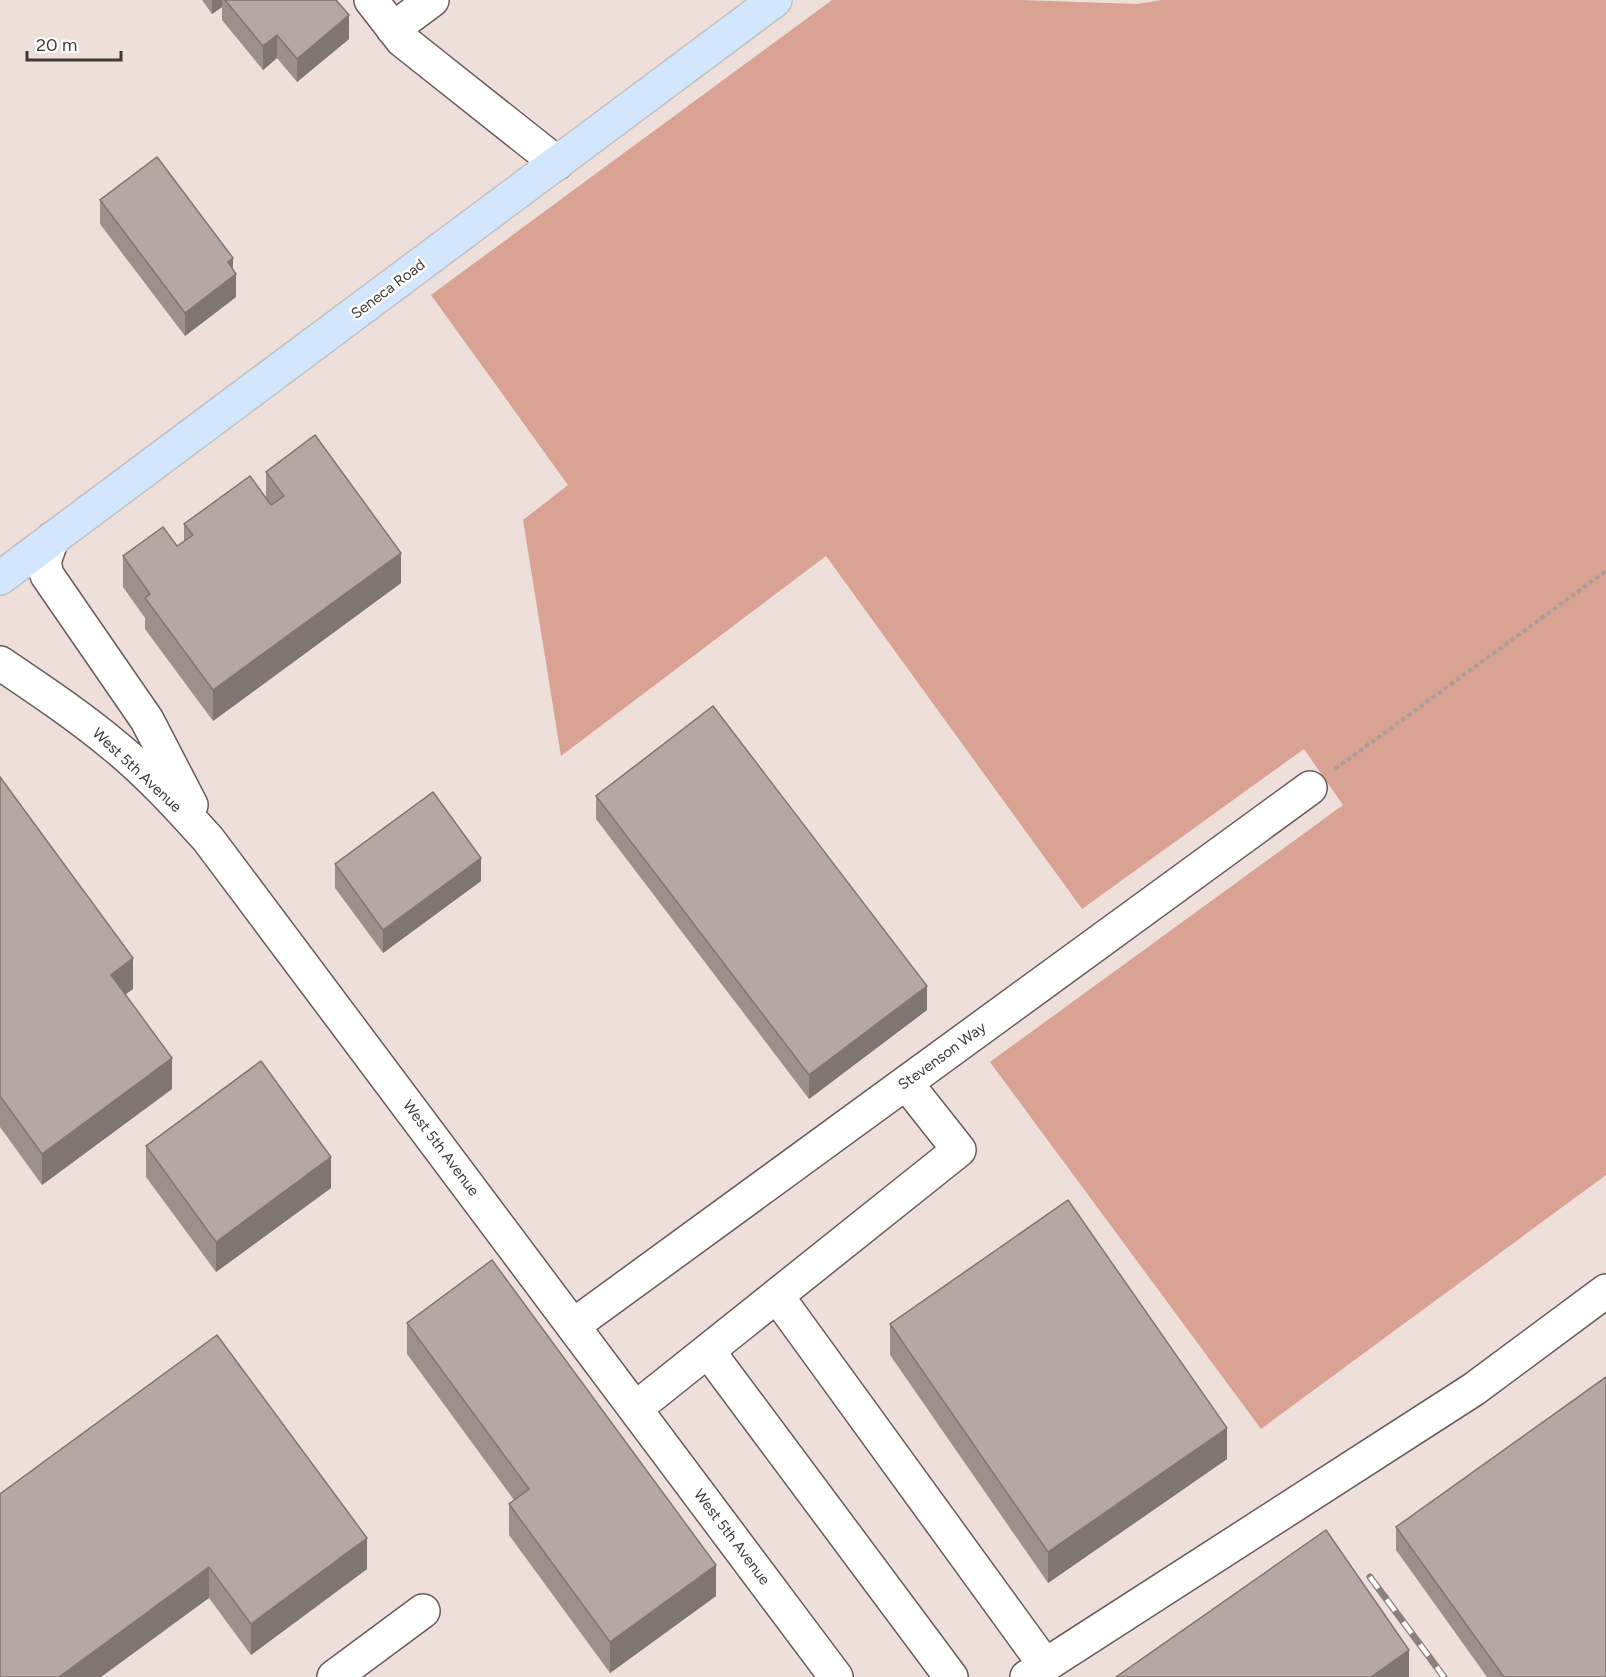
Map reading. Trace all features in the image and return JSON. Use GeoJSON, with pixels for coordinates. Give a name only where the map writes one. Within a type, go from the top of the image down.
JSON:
{"type":"FeatureCollection","features":[{"type":"Feature","properties":{"kind":"main road","name":"Seneca Road"},"geometry":{"type":"LineString","coordinates":[[0,578],[775,0]]}},
{"type":"Feature","properties":{"kind":"street"},"geometry":{"type":"LineString","coordinates":[[371,0],[402,40],[557,163]]}},
{"type":"Feature","properties":{"kind":"street"},"geometry":{"type":"LineString","coordinates":[[393,29],[432,0]]}},
{"type":"Feature","properties":{"kind":"street"},"geometry":{"type":"LineString","coordinates":[[52,539],[44,562],[47,575],[147,720],[208,838]]}},
{"type":"Feature","properties":{"kind":"street","name":"West 5th Avenue"},"geometry":{"type":"LineString","coordinates":[[0,663],[60,702],[118,748],[163,790],[208,838],[836,1677]]}},
{"type":"Feature","properties":{"kind":"street","name":"Stevenson Way"},"geometry":{"type":"LineString","coordinates":[[574,1325],[1310,788]]}},
{"type":"Feature","properties":{"kind":"street"},"geometry":{"type":"LineString","coordinates":[[636,1408],[959,1150],[906,1083]]}},
{"type":"Feature","properties":{"kind":"street"},"geometry":{"type":"LineString","coordinates":[[777,1296],[1036,1671],[1474,1389],[1606,1291]]}},
{"type":"Feature","properties":{"kind":"street"},"geometry":{"type":"LineString","coordinates":[[708,1351],[951,1677]]}},
{"type":"Feature","properties":{"kind":"street"},"geometry":{"type":"LineString","coordinates":[[334,1677],[423,1611]]}},
{"type":"Feature","properties":{"kind":"path"},"geometry":{"type":"LineString","coordinates":[[1310,788],[1606,570]]}},
{"type":"Feature","properties":{"kind":"shaded area"},"geometry":{"type":"Polygon","coordinates":[[[832,0],[1020,0],[1137,4],[1162,0],[1606,0],[1606,1175],[1261,1429],[990,1062],[1343,805],[1304,749],[1082,909],[826,556],[561,756],[523,520],[568,485],[431,295],[832,0]]]}},
{"type":"Feature","properties":{"kind":"building"},"geometry":{"type":"Polygon","coordinates":[[[225,0],[336,0],[349,15],[297,59],[277,35],[263,46],[225,0]]]}},
{"type":"Feature","properties":{"kind":"building"},"geometry":{"type":"Polygon","coordinates":[[[157,157],[233,258],[228,262],[236,274],[185,313],[100,200],[157,157]]]}},
{"type":"Feature","properties":{"kind":"building"},"geometry":{"type":"Polygon","coordinates":[[[315,435],[401,553],[213,690],[145,598],[150,594],[123,556],[163,527],[177,546],[193,535],[184,524],[250,476],[271,505],[284,496],[266,472],[315,435]]]}},
{"type":"Feature","properties":{"kind":"building"},"geometry":{"type":"Polygon","coordinates":[[[713,706],[927,986],[809,1075],[596,796],[713,706]]]}},
{"type":"Feature","properties":{"kind":"building"},"geometry":{"type":"Polygon","coordinates":[[[0,777],[133,958],[111,975],[172,1058],[42,1154],[0,1096],[0,777]]]}},
{"type":"Feature","properties":{"kind":"building"},"geometry":{"type":"Polygon","coordinates":[[[433,792],[481,858],[383,930],[335,864],[433,792]]]}},
{"type":"Feature","properties":{"kind":"building"},"geometry":{"type":"Polygon","coordinates":[[[261,1061],[331,1157],[216,1242],[146,1146],[261,1061]]]}},
{"type":"Feature","properties":{"kind":"building"},"geometry":{"type":"Polygon","coordinates":[[[1068,1200],[1227,1428],[1048,1552],[890,1324],[1068,1200]]]}},
{"type":"Feature","properties":{"kind":"building"},"geometry":{"type":"Polygon","coordinates":[[[492,1260],[716,1565],[610,1642],[509,1504],[529,1489],[407,1323],[492,1260]]]}},
{"type":"Feature","properties":{"kind":"building"},"geometry":{"type":"Polygon","coordinates":[[[217,1335],[367,1538],[251,1624],[209,1567],[59,1677],[0,1677],[0,1494],[217,1335]]]}},
{"type":"Feature","properties":{"kind":"building"},"geometry":{"type":"Polygon","coordinates":[[[1606,1377],[1606,1677],[1504,1677],[1396,1527],[1606,1377]]]}},
{"type":"Feature","properties":{"kind":"building"},"geometry":{"type":"Polygon","coordinates":[[[1326,1530],[1409,1650],[1371,1677],[1116,1677],[1326,1530]]]}},
{"type":"Feature","properties":{"kind":"railway"},"geometry":{"type":"LineString","coordinates":[[1370,1577],[1444,1677]]}}]}
